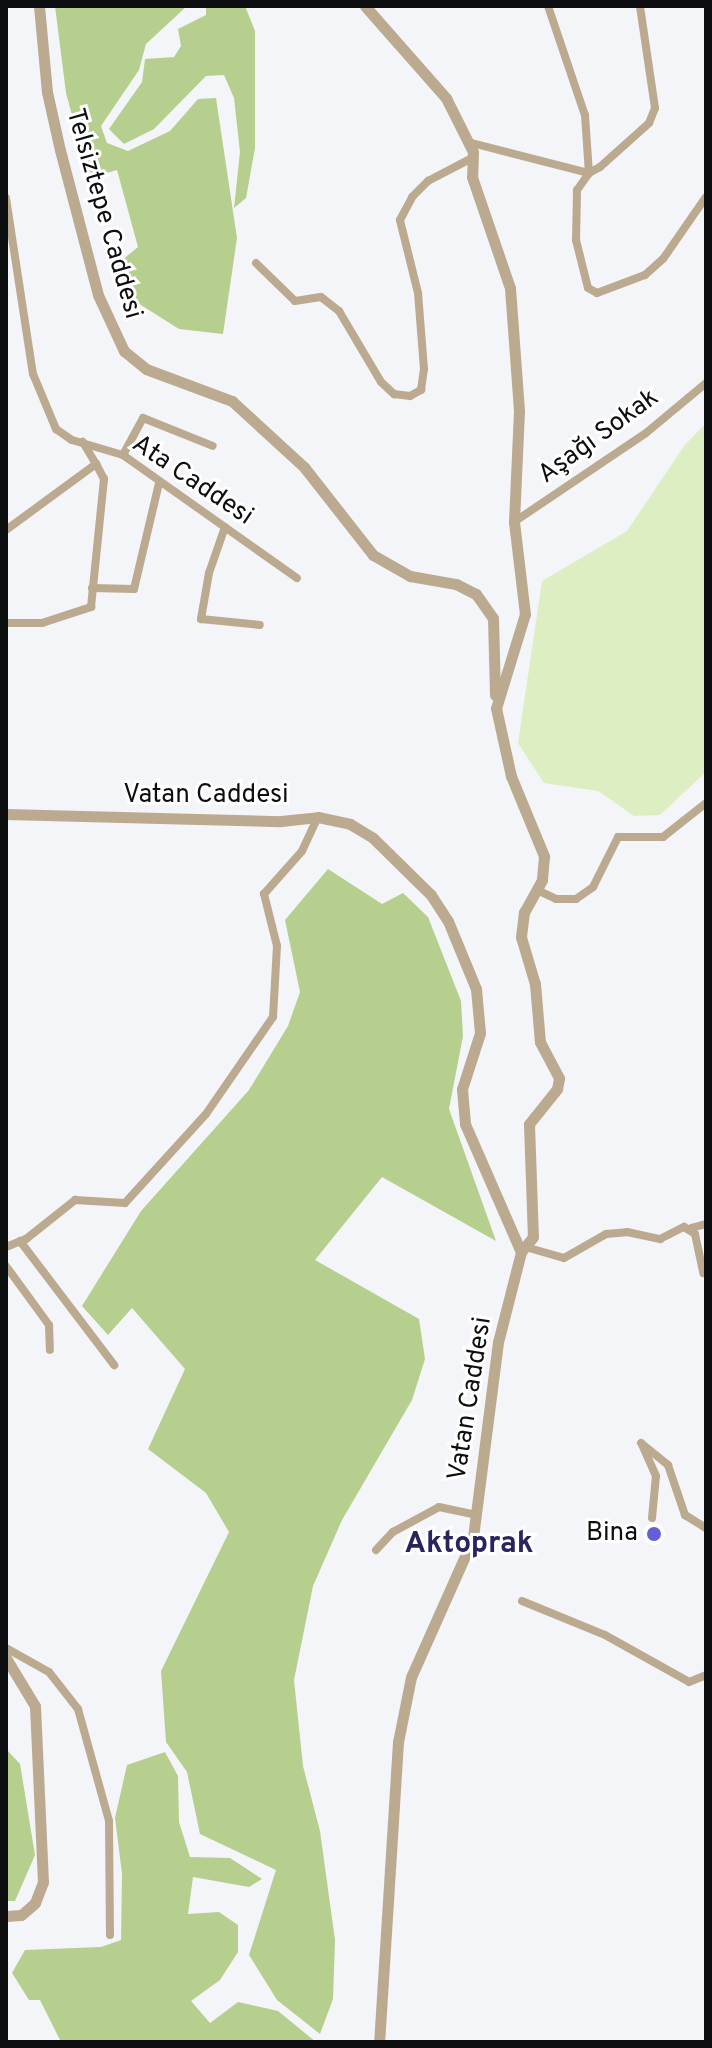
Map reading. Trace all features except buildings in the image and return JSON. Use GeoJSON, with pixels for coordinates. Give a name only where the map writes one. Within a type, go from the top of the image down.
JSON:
{"type":"FeatureCollection","features":[{"type":"Feature","properties":{"kind":"street","name":"Telsiztepe Caddesi"},"geometry":{"type":"LineString","coordinates":[[39,6],[47,92],[60,150],[98,295],[124,351],[146,369],[232,401],[304,467],[373,555],[410,576],[456,584],[476,594],[493,618],[496,708]]}},
{"type":"Feature","properties":{"kind":"street","name":"Aşağı Sokak"},"geometry":{"type":"LineString","coordinates":[[365,6],[446,98],[468,142],[472,177],[510,288],[519,411],[514,522],[525,614],[496,708],[507,764],[544,856],[537,890],[524,912],[521,937],[535,984],[540,1042],[559,1078],[557,1089],[529,1124],[526,1143],[535,1201],[525,1250]]}},
{"type":"Feature","properties":{"kind":"street"},"geometry":{"type":"LineString","coordinates":[[548,6],[585,115],[589,173]]}},
{"type":"Feature","properties":{"kind":"street"},"geometry":{"type":"LineString","coordinates":[[640,6],[655,108],[649,123],[589,173],[577,190],[576,224],[588,288],[597,293],[645,275],[663,259],[706,197]]}},
{"type":"Feature","properties":{"kind":"street"},"geometry":{"type":"LineString","coordinates":[[468,142],[589,173]]}},
{"type":"Feature","properties":{"kind":"street"},"geometry":{"type":"LineString","coordinates":[[256,263],[295,301],[321,297],[339,311],[381,382],[394,394],[410,396],[421,390],[424,369],[418,293],[400,220],[412,197],[428,181],[472,158]]}},
{"type":"Feature","properties":{"kind":"street","name":"Ata Caddesi"},"geometry":{"type":"LineString","coordinates":[[6,198],[33,374],[56,429],[123,455],[297,578]]}},
{"type":"Feature","properties":{"kind":"street","name":"Aşağı Sokak"},"geometry":{"type":"LineString","coordinates":[[514,522],[646,433],[706,383]]}},
{"type":"Feature","properties":{"kind":"street"},"geometry":{"type":"LineString","coordinates":[[123,455],[143,418],[213,446]]}},
{"type":"Feature","properties":{"kind":"street"},"geometry":{"type":"LineString","coordinates":[[6,623],[42,623],[91,607],[104,479],[83,442]]}},
{"type":"Feature","properties":{"kind":"street"},"geometry":{"type":"LineString","coordinates":[[6,530],[96,464]]}},
{"type":"Feature","properties":{"kind":"street"},"geometry":{"type":"LineString","coordinates":[[92,588],[134,589],[159,483]]}},
{"type":"Feature","properties":{"kind":"street"},"geometry":{"type":"LineString","coordinates":[[225,527],[201,619],[260,625]]}},
{"type":"Feature","properties":{"kind":"street"},"geometry":{"type":"LineString","coordinates":[[537,890],[556,899],[576,899],[593,887],[618,837],[663,837],[706,803]]}},
{"type":"Feature","properties":{"kind":"street","name":"Vatan Caddesi"},"geometry":{"type":"LineString","coordinates":[[6,814],[218,820],[318,817],[350,824],[404,865],[431,895],[464,954],[481,1014],[462,1089],[465,1124],[525,1250],[498,1342],[476,1515],[466,1563],[425,1642],[404,1707],[379,2042]]}},
{"type":"Feature","properties":{"kind":"street"},"geometry":{"type":"LineString","coordinates":[[6,1247],[20,1241],[75,1200],[125,1203],[206,1114],[273,1017],[278,993],[277,946],[264,894],[302,851],[318,817]]}},
{"type":"Feature","properties":{"kind":"street"},"geometry":{"type":"LineString","coordinates":[[525,1250],[564,1258],[606,1234],[627,1232],[660,1239],[706,1224]]}},
{"type":"Feature","properties":{"kind":"street"},"geometry":{"type":"LineString","coordinates":[[691,1228],[703,1273]]}},
{"type":"Feature","properties":{"kind":"street"},"geometry":{"type":"LineString","coordinates":[[20,1241],[114,1365]]}},
{"type":"Feature","properties":{"kind":"street"},"geometry":{"type":"LineString","coordinates":[[6,1266],[49,1325],[50,1350]]}},
{"type":"Feature","properties":{"kind":"street"},"geometry":{"type":"LineString","coordinates":[[652,1518],[656,1476],[641,1443],[668,1465],[685,1515],[706,1528]]}},
{"type":"Feature","properties":{"kind":"street"},"geometry":{"type":"LineString","coordinates":[[376,1550],[393,1532],[439,1507],[476,1515]]}},
{"type":"Feature","properties":{"kind":"street"},"geometry":{"type":"LineString","coordinates":[[522,1601],[605,1635],[689,1682],[706,1675]]}},
{"type":"Feature","properties":{"kind":"street"},"geometry":{"type":"LineString","coordinates":[[6,1648],[49,1672],[78,1709],[109,1821],[110,1935]]}},
{"type":"Feature","properties":{"kind":"street"},"geometry":{"type":"LineString","coordinates":[[6,1658],[35,1706],[43,1882],[28,1909],[6,1916]]}},
{"type":"Feature","properties":{"kind":"green space"},"geometry":{"type":"Polygon","coordinates":[[[55,6],[187,6],[146,44],[139,70],[101,126],[107,143],[128,151],[170,131],[198,99],[216,98],[237,238],[223,334],[179,329],[133,300],[116,265],[138,247],[117,170],[89,178],[66,93],[55,6]]]}},
{"type":"Feature","properties":{"kind":"green space"},"geometry":{"type":"Polygon","coordinates":[[[206,6],[245,6],[255,31],[255,148],[246,198],[234,208],[240,152],[234,98],[224,75],[206,76],[154,129],[124,144],[109,129],[142,82],[145,59],[174,57],[181,46],[178,29],[206,15],[206,6]]]}},
{"type":"Feature","properties":{"kind":"green space"},"geometry":{"type":"Polygon","coordinates":[[[706,423],[706,772],[660,815],[634,816],[598,791],[544,783],[518,743],[542,581],[627,531],[684,446],[706,423]]]}},
{"type":"Feature","properties":{"kind":"green space"},"geometry":{"type":"Polygon","coordinates":[[[328,869],[382,904],[403,893],[428,917],[461,1001],[463,1036],[449,1109],[496,1241],[382,1177],[315,1260],[419,1319],[425,1359],[412,1400],[342,1520],[313,1586],[294,1680],[303,1766],[320,1831],[335,1940],[333,1999],[320,2034],[277,2000],[249,1955],[276,1870],[200,1834],[187,1772],[166,1742],[161,1671],[229,1532],[206,1493],[148,1449],[185,1369],[132,1308],[108,1335],[82,1306],[141,1211],[249,1090],[288,1026],[300,992],[285,920],[328,869]]]}},
{"type":"Feature","properties":{"kind":"green space"},"geometry":{"type":"Polygon","coordinates":[[[7,1750],[20,1764],[35,1855],[15,1901],[6,1901],[7,1750]]]}},
{"type":"Feature","properties":{"kind":"green space"},"geometry":{"type":"Polygon","coordinates":[[[165,1752],[178,1776],[179,1822],[190,1857],[230,1858],[262,1879],[249,1887],[193,1877],[188,1914],[219,1912],[238,1925],[238,1952],[220,1980],[191,2001],[210,2023],[238,2002],[278,2011],[316,2042],[61,2042],[40,2000],[29,2000],[12,1973],[25,1950],[101,1947],[121,1940],[122,1874],[115,1818],[127,1765],[165,1752]]]}},
{"type":"Feature","properties":{"kind":"place","name":"Bina"},"geometry":{"type":"Point","coordinates":[654,1534]}},
{"type":"Feature","properties":{"kind":"district","name":"Aktoprak"},"geometry":{"type":"Point","coordinates":[469,1545]}}]}
